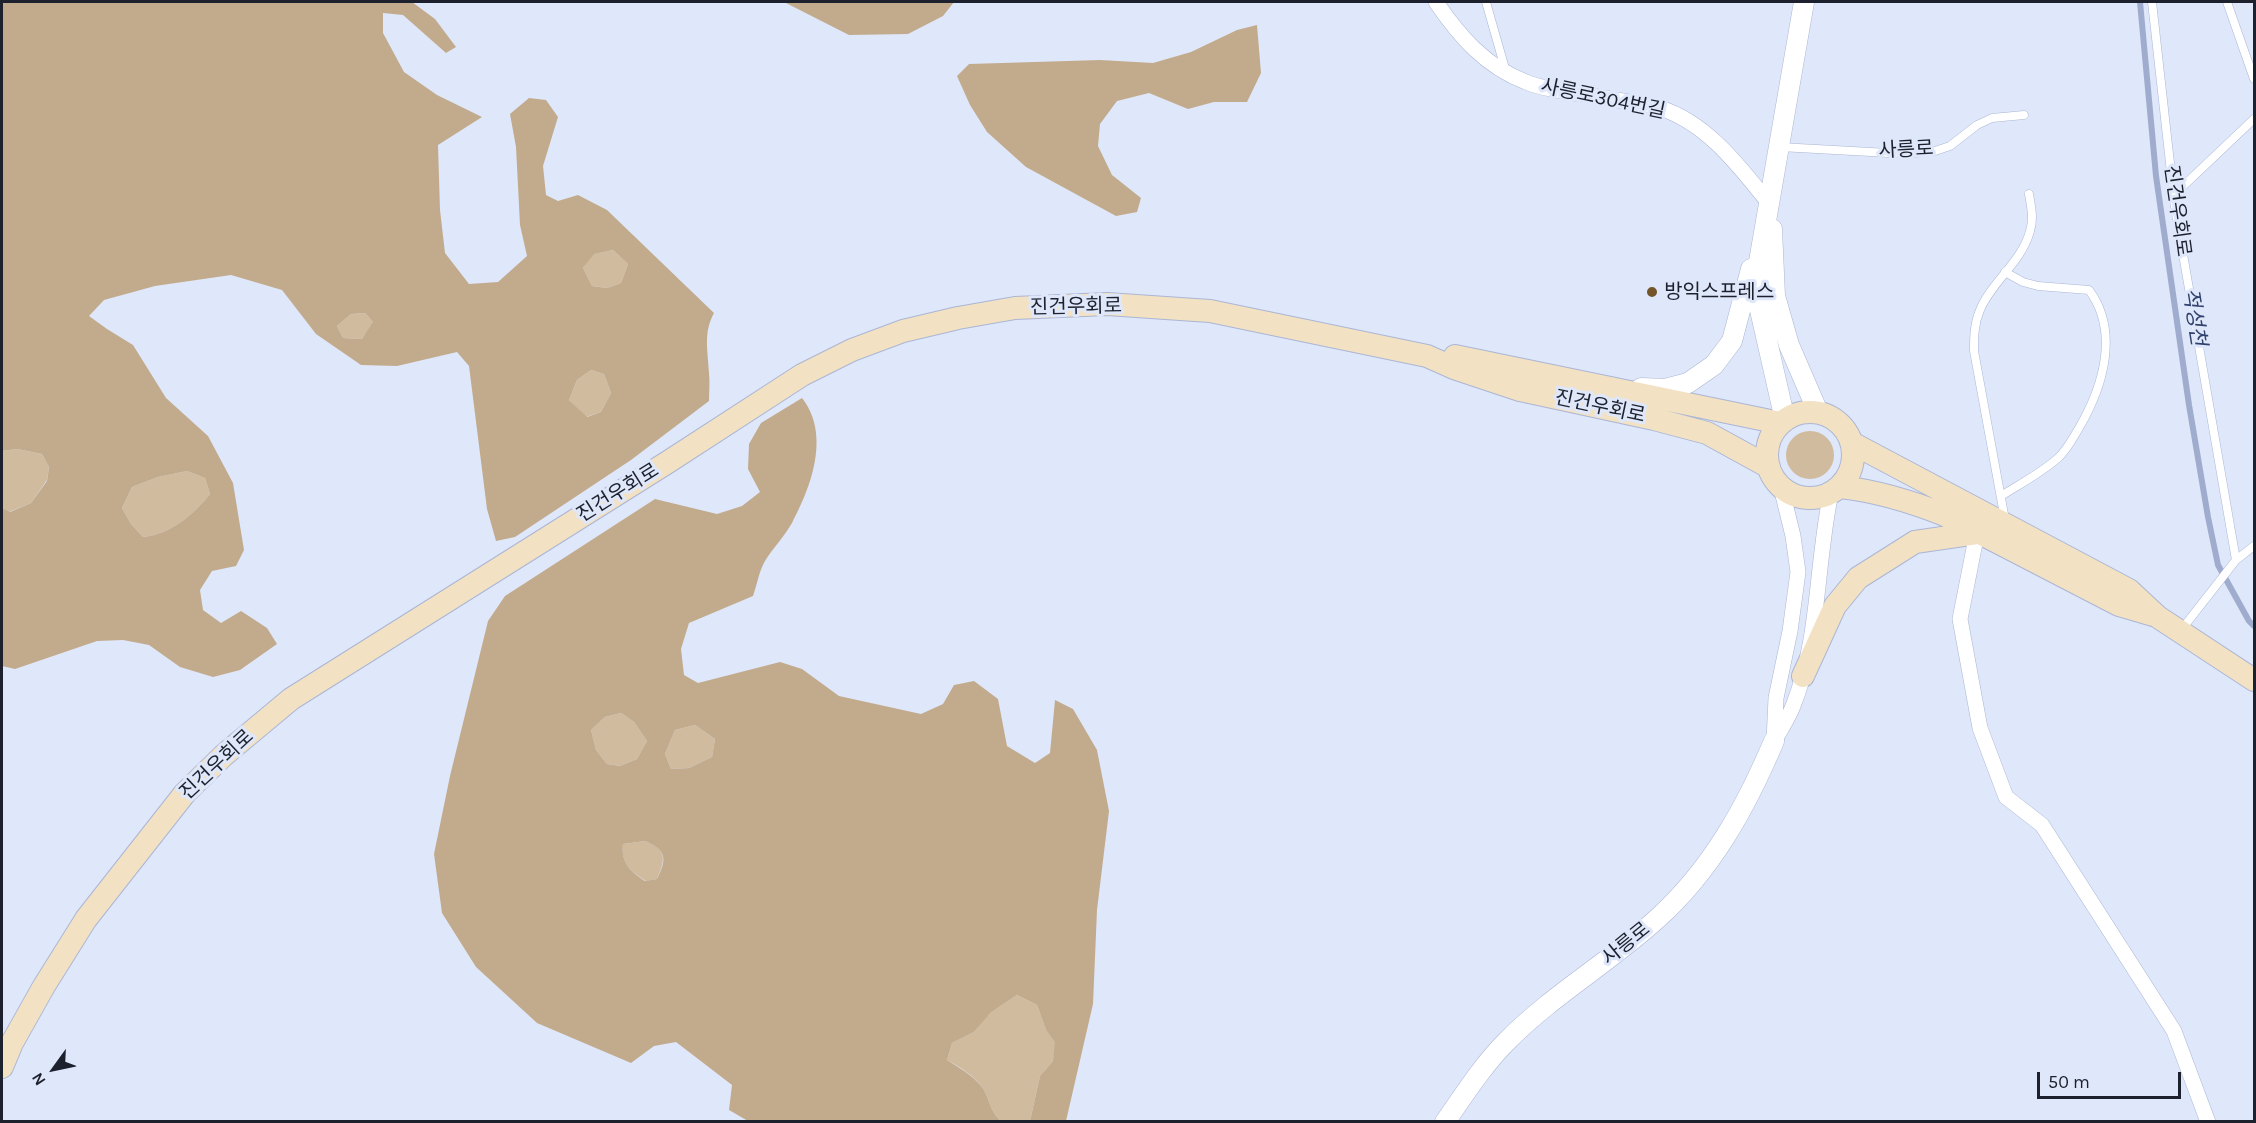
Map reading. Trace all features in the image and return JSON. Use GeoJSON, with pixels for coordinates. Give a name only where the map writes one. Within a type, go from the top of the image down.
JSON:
{"type":"FeatureCollection","features":[{"type":"Feature","properties":{"kind":"main road","name":"진건우회로"},"geometry":{"type":"LineString","coordinates":[[2,1067],[12,1043],[44,986],[86,918],[185,793],[224,755],[291,699],[802,375],[842,355],[903,331],[1015,308],[1107,304],[1210,311],[1427,356],[1520,390],[1654,419],[1707,434],[1769,467]]}},
{"type":"Feature","properties":{"kind":"main road","name":"진건우회로"},"geometry":{"type":"LineString","coordinates":[[1427,356],[1452,355],[1783,422]]}},
{"type":"Feature","properties":{"kind":"main road"},"geometry":{"type":"LineString","coordinates":[[1835,490],[1850,474],[1854,459],[1852,443],[1845,428],[1833,418],[1818,412],[1802,412],[1783,422],[1775,429],[1768,443],[1767,459],[1771,475],[1781,487],[1795,496],[1810,498],[1835,490],[1872,491],[1917,504],[1945,515],[2119,605],[2158,617]]}},
{"type":"Feature","properties":{"kind":"main road"},"geometry":{"type":"LineString","coordinates":[[1852,443],[2129,590],[2158,617],[2254,680]]}},
{"type":"Feature","properties":{"kind":"main road"},"geometry":{"type":"LineString","coordinates":[[1803,676],[1835,606],[1858,578],[1915,542],[1977,533]]}},
{"type":"Feature","properties":{"kind":"street","name":"사릉로304번길"},"geometry":{"type":"LineString","coordinates":[[1436,2],[1465,40],[1506,74],[1528,83],[1660,108],[1683,118],[1705,133],[1727,154],[1768,202]]}},
{"type":"Feature","properties":{"kind":"street"},"geometry":{"type":"LineString","coordinates":[[1783,422],[1760,310],[1757,273],[1804,2]]}},
{"type":"Feature","properties":{"kind":"street"},"geometry":{"type":"LineString","coordinates":[[1613,388],[1665,389],[1688,383],[1714,365],[1732,341],[1768,202]]}},
{"type":"Feature","properties":{"kind":"street"},"geometry":{"type":"LineString","coordinates":[[1768,202],[1774,243],[1775,296],[1789,345],[1818,412]]}},
{"type":"Feature","properties":{"kind":"street","name":"사릉로"},"geometry":{"type":"LineString","coordinates":[[1774,741],[1776,698],[1790,631],[1798,572],[1793,536],[1781,487]]}},
{"type":"Feature","properties":{"kind":"street","name":"사릉로"},"geometry":{"type":"LineString","coordinates":[[1446,1122],[1506,1042],[1659,917],[1693,882],[1726,838],[1749,797],[1774,741],[1793,707],[1803,676],[1825,519],[1835,490]]}},
{"type":"Feature","properties":{"kind":"street"},"geometry":{"type":"LineString","coordinates":[[1977,533],[1960,619],[1980,728],[2006,798],[2042,825],[2174,1031],[2208,1122]]}},
{"type":"Feature","properties":{"kind":"lane"},"geometry":{"type":"LineString","coordinates":[[1486,2],[1506,74]]}},
{"type":"Feature","properties":{"kind":"lane","name":"진건우회로"},"geometry":{"type":"LineString","coordinates":[[2152,2],[2175,208],[2236,560]]}},
{"type":"Feature","properties":{"kind":"lane"},"geometry":{"type":"LineString","coordinates":[[2228,2],[2254,79]]}},
{"type":"Feature","properties":{"kind":"lane","name":"사릉로"},"geometry":{"type":"LineString","coordinates":[[1779,147],[1907,154],[1935,151],[1950,146],[1977,125],[1992,118],[2024,115]]}},
{"type":"Feature","properties":{"kind":"lane"},"geometry":{"type":"LineString","coordinates":[[2175,208],[2181,189],[2254,120]]}},
{"type":"Feature","properties":{"kind":"lane"},"geometry":{"type":"LineString","coordinates":[[2006,525],[1974,351],[1975,325],[1980,309],[1993,286],[2022,252],[2030,231],[2032,215],[2029,194]]}},
{"type":"Feature","properties":{"kind":"lane"},"geometry":{"type":"LineString","coordinates":[[2001,496],[2059,456],[2071,441],[2084,419],[2100,382],[2105,357],[2106,333],[2099,304],[2089,290],[2038,286],[2023,282],[2005,272]]}},
{"type":"Feature","properties":{"kind":"lane"},"geometry":{"type":"LineString","coordinates":[[2180,632],[2227,570],[2254,546]]}},
{"type":"Feature","properties":{"kind":"shaded area"},"geometry":{"type":"Polygon","coordinates":[[[2,2],[412,2],[435,19],[456,47],[446,53],[403,15],[383,13],[383,33],[404,72],[437,95],[482,117],[438,145],[440,210],[445,253],[469,284],[498,282],[527,256],[520,225],[516,147],[510,114],[529,98],[546,100],[558,117],[543,166],[546,195],[558,201],[578,195],[607,210],[714,313],[707,335],[709,401],[631,460],[515,537],[496,541],[487,509],[469,366],[457,352],[397,366],[361,365],[316,334],[282,290],[231,275],[155,286],[104,300],[89,316],[133,345],[166,398],[208,436],[233,483],[244,550],[236,566],[212,571],[200,590],[203,610],[221,623],[241,611],[267,628],[277,644],[240,670],[213,677],[180,667],[149,645],[123,640],[97,641],[15,669],[2,666],[2,508],[10,512],[31,503],[47,481],[49,467],[42,454],[17,449],[2,451],[2,2]],[[613,250],[594,254],[583,268],[592,286],[607,288],[621,283],[628,264],[613,250]],[[365,313],[351,314],[337,326],[343,338],[362,339],[373,322],[365,313]],[[591,370],[577,380],[569,400],[587,417],[601,412],[611,393],[604,374],[591,370]],[[187,471],[158,477],[132,487],[122,508],[131,524],[143,537],[172,528],[196,509],[210,494],[205,478],[187,471]]]}},
{"type":"Feature","properties":{"kind":"shaded area"},"geometry":{"type":"Polygon","coordinates":[[[784,2],[954,2],[943,16],[908,34],[849,35],[784,2]]]}},
{"type":"Feature","properties":{"kind":"shaded area"},"geometry":{"type":"Polygon","coordinates":[[[1257,25],[1261,73],[1247,102],[1214,102],[1188,109],[1149,93],[1117,101],[1100,124],[1098,146],[1112,175],[1141,198],[1137,212],[1116,216],[1026,167],[987,132],[970,105],[957,76],[969,64],[1100,60],[1153,63],[1191,52],[1237,30],[1257,25]]]}},
{"type":"Feature","properties":{"kind":"shaded area"},"geometry":{"type":"Polygon","coordinates":[[[613,250],[628,264],[621,283],[607,288],[592,286],[583,268],[593,254],[613,250]]]}},
{"type":"Feature","properties":{"kind":"shaded area"},"geometry":{"type":"Polygon","coordinates":[[[365,313],[373,322],[362,339],[343,338],[337,326],[351,314],[365,313]]]}},
{"type":"Feature","properties":{"kind":"shaded area"},"geometry":{"type":"Polygon","coordinates":[[[591,370],[604,374],[611,393],[601,412],[586,417],[569,400],[577,380],[591,370]]]}},
{"type":"Feature","properties":{"kind":"shaded area"},"geometry":{"type":"Polygon","coordinates":[[[802,398],[811,413],[817,444],[811,477],[792,523],[763,565],[753,596],[689,623],[681,649],[684,675],[698,683],[780,662],[802,669],[839,696],[921,714],[943,704],[954,685],[974,681],[998,699],[1007,746],[1035,763],[1050,753],[1055,700],[1073,709],[1097,750],[1109,811],[1097,910],[1093,1004],[1066,1121],[1030,1121],[1040,1076],[1053,1061],[1055,1042],[1046,1030],[1037,1005],[1017,995],[991,1012],[974,1032],[952,1043],[947,1060],[970,1075],[982,1087],[995,1114],[1001,1121],[748,1121],[729,1110],[732,1085],[676,1042],[654,1046],[631,1063],[537,1023],[476,967],[442,913],[434,854],[450,776],[488,621],[505,596],[655,499],[717,514],[742,506],[760,492],[748,469],[749,444],[761,423],[802,398]],[[621,713],[605,717],[591,730],[596,750],[607,764],[620,766],[637,759],[647,741],[634,722],[621,713]],[[695,725],[675,730],[665,754],[671,769],[689,768],[712,757],[715,739],[695,725]],[[645,841],[623,844],[623,856],[631,870],[645,881],[657,879],[663,861],[658,848],[645,841]]]}},
{"type":"Feature","properties":{"kind":"shaded area"},"geometry":{"type":"Polygon","coordinates":[[[1805,431],[1815,431],[1827,438],[1834,450],[1834,460],[1827,472],[1815,479],[1805,479],[1790,468],[1786,460],[1786,450],[1797,435],[1805,431]]]}},
{"type":"Feature","properties":{"kind":"shaded area"},"geometry":{"type":"Polygon","coordinates":[[[17,449],[42,454],[49,467],[47,480],[31,503],[9,512],[2,508],[2,451],[17,449]]]}},
{"type":"Feature","properties":{"kind":"shaded area"},"geometry":{"type":"Polygon","coordinates":[[[187,471],[205,478],[210,494],[196,509],[172,528],[143,537],[131,524],[122,508],[132,487],[158,477],[187,471]]]}},
{"type":"Feature","properties":{"kind":"shaded area"},"geometry":{"type":"Polygon","coordinates":[[[621,713],[634,722],[647,741],[637,759],[620,766],[607,764],[596,750],[591,730],[605,717],[621,713]]]}},
{"type":"Feature","properties":{"kind":"shaded area"},"geometry":{"type":"Polygon","coordinates":[[[695,725],[715,739],[712,757],[689,768],[671,769],[665,754],[675,730],[695,725]]]}},
{"type":"Feature","properties":{"kind":"shaded area"},"geometry":{"type":"Polygon","coordinates":[[[645,841],[661,851],[663,855],[657,879],[646,881],[628,866],[623,851],[623,844],[645,841]]]}},
{"type":"Feature","properties":{"kind":"shaded area"},"geometry":{"type":"Polygon","coordinates":[[[1017,995],[1037,1005],[1046,1030],[1056,1042],[1053,1061],[1040,1076],[1030,1121],[1001,1121],[978,1083],[947,1060],[952,1043],[974,1032],[990,1012],[1017,995]]]}},
{"type":"Feature","properties":{"kind":"waterway","name":"적성천"},"geometry":{"type":"LineString","coordinates":[[2140,2],[2156,176],[2189,405],[2208,517],[2218,565],[2254,626]]}},
{"type":"Feature","properties":{"kind":"place","name":"방익스프레스"},"geometry":{"type":"Point","coordinates":[1652,292]}}]}
